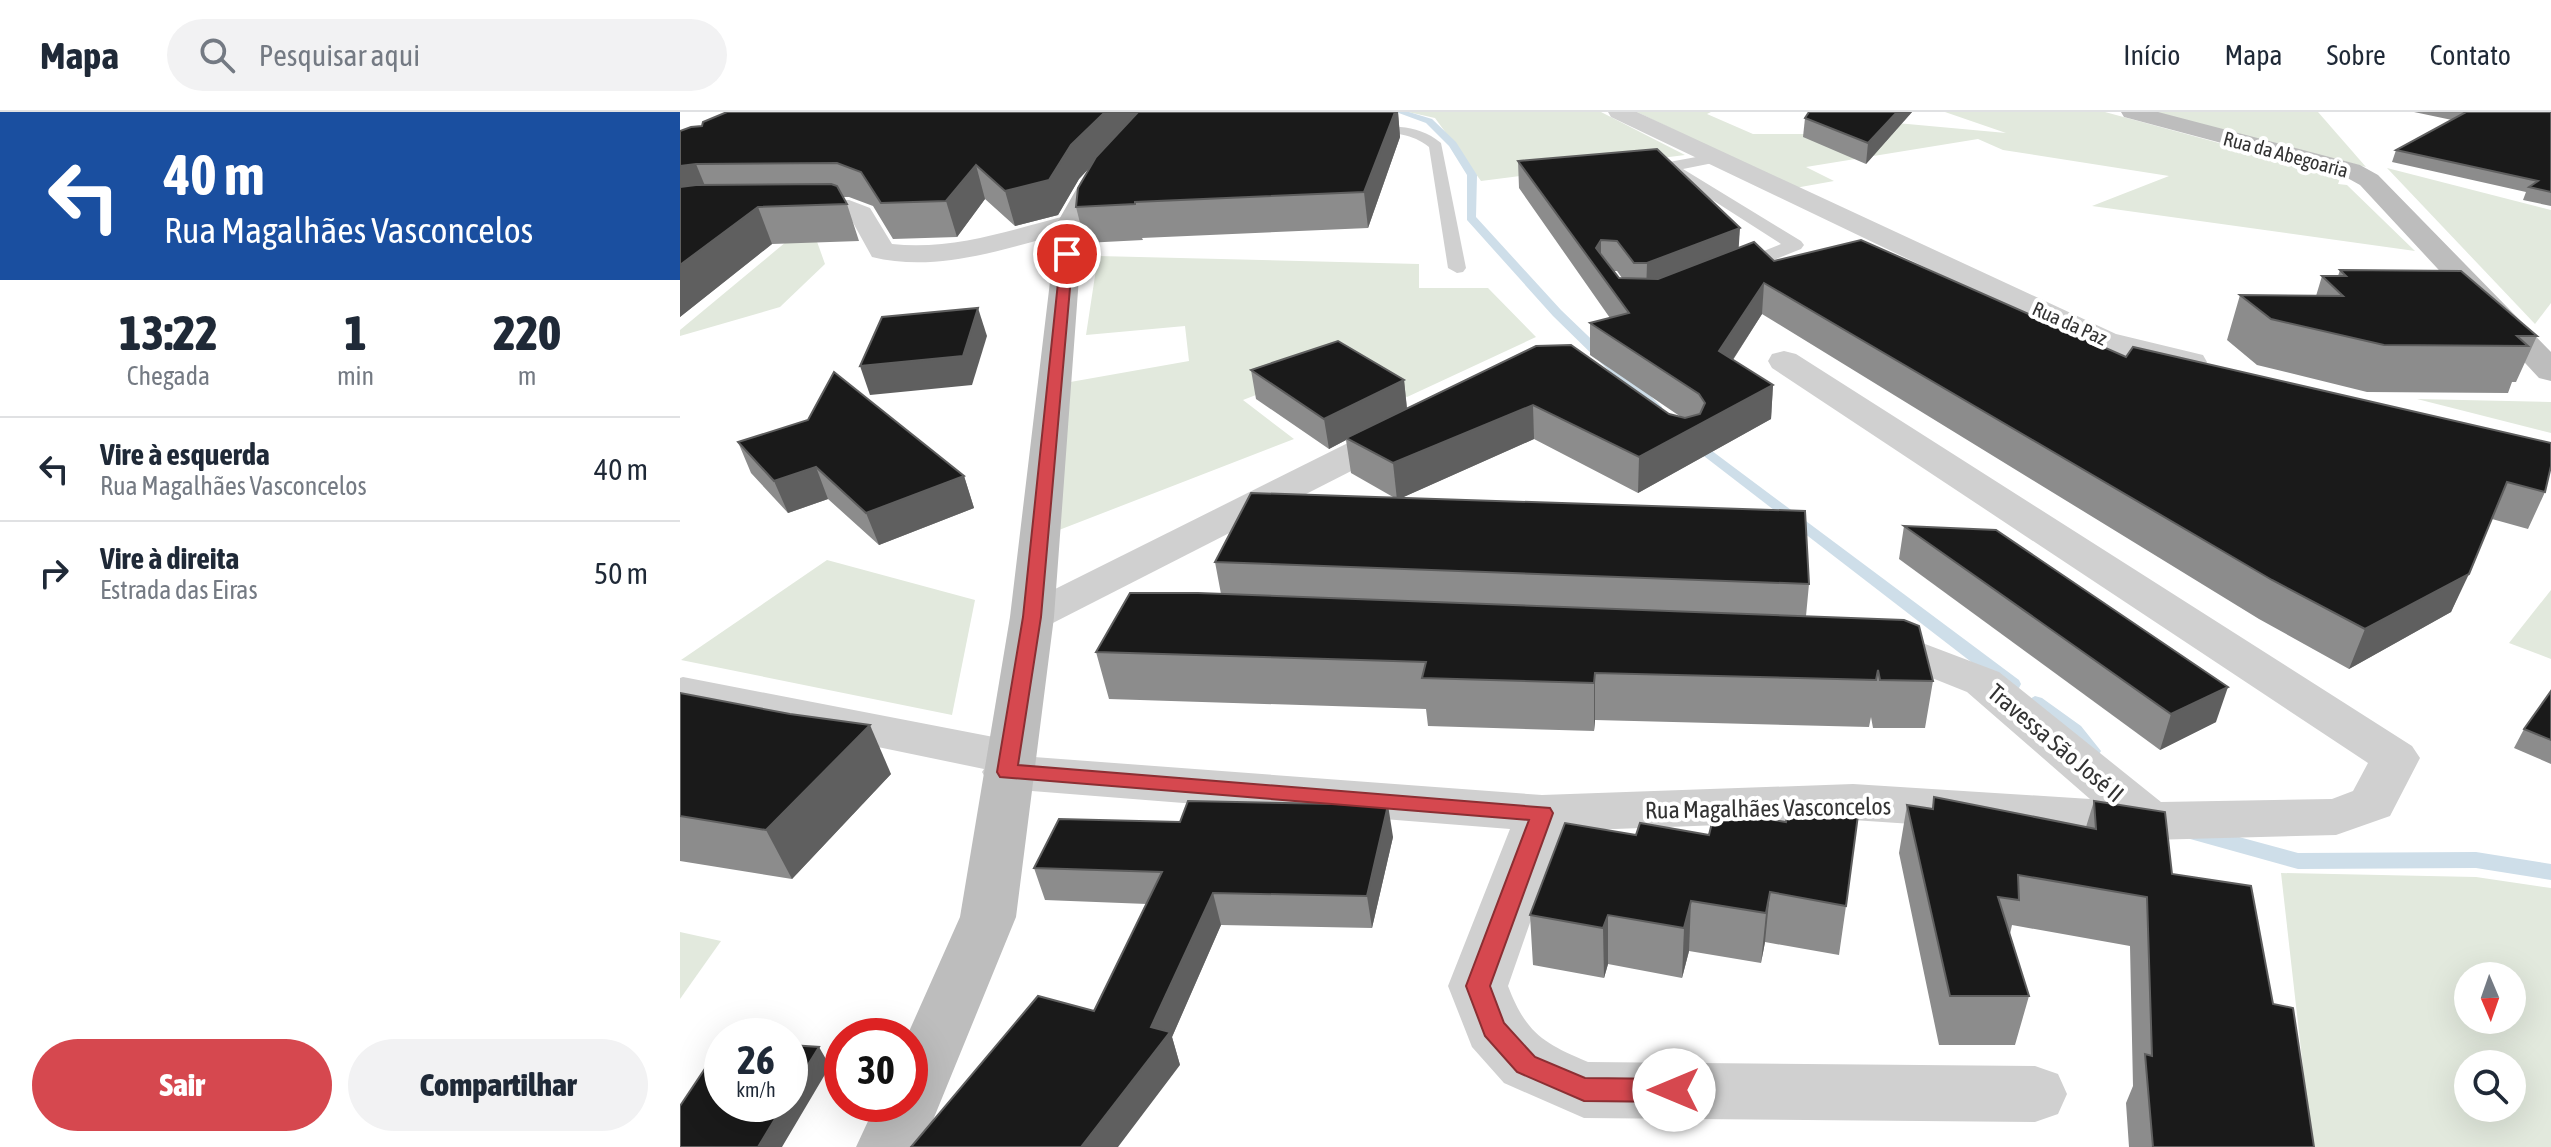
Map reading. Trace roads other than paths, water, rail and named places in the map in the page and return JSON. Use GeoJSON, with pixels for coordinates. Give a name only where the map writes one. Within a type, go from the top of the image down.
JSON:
{"type":"FeatureCollection","features":[{"type":"Feature","properties":{"kind":"street"},"geometry":{"type":"LineString","coordinates":[[928,1060],[988,917],[1008,764],[1032,617],[1070,223],[1090,186],[1158,112]]}},
{"type":"Feature","properties":{"kind":"street","name":"Rua da Paz"},"geometry":{"type":"LineString","coordinates":[[1619,112],[2105,341],[2225,371]]}},
{"type":"Feature","properties":{"kind":"street","name":"Rua da Abegoaria"},"geometry":{"type":"LineString","coordinates":[[2132,112],[2351,170],[2369,180],[2551,371]]}},
{"type":"Feature","properties":{"kind":"street"},"geometry":{"type":"LineString","coordinates":[[680,214],[710,209],[849,208],[861,214],[882,251],[899,255],[950,252],[1070,223]]}},
{"type":"Feature","properties":{"kind":"street","name":"Rua Magalhães Vasconcelos"},"geometry":{"type":"LineString","coordinates":[[683,692],[1008,764],[1542,813],[1853,802],[2150,821],[2336,817],[2372,803],[2395,758],[1784,361]]}},
{"type":"Feature","properties":{"kind":"street"},"geometry":{"type":"LineString","coordinates":[[1032,617],[1427,417]]}},
{"type":"Feature","properties":{"kind":"street","name":"Travessa São José II"},"geometry":{"type":"LineString","coordinates":[[1825,647],[1904,650],[1983,682],[2150,821]]}},
{"type":"Feature","properties":{"kind":"street"},"geometry":{"type":"LineString","coordinates":[[1542,813],[1478,986],[1494,1029],[1526,1064],[1584,1090],[2035,1094]]}},
{"type":"Feature","properties":{"kind":"street"},"geometry":{"type":"LineString","coordinates":[[889,1147],[901,1122]]}},
{"type":"Feature","properties":{"kind":"lane"},"geometry":{"type":"LineString","coordinates":[[1327,112],[1334,120],[1347,125],[1411,132],[1429,138],[1436,146],[1457,268]]}},
{"type":"Feature","properties":{"kind":"lane"},"geometry":{"type":"LineString","coordinates":[[1718,158],[1669,167],[1795,245],[1722,274]]}},
{"type":"Feature","properties":{"kind":"waterway"},"geometry":{"type":"LineString","coordinates":[[1400,112],[1429,121],[1453,144],[1472,175],[1471,218],[1557,313],[1657,410]]}},
{"type":"Feature","properties":{"kind":"waterway"},"geometry":{"type":"LineString","coordinates":[[2311,167],[2343,174]]}},
{"type":"Feature","properties":{"kind":"waterway"},"geometry":{"type":"LineString","coordinates":[[1692,440],[2012,684]]}},
{"type":"Feature","properties":{"kind":"waterway"},"geometry":{"type":"LineString","coordinates":[[2035,702],[2074,731],[2091,751]]}},
{"type":"Feature","properties":{"kind":"waterway"},"geometry":{"type":"LineString","coordinates":[[2191,832],[2298,861],[2476,860],[2551,872]]}}]}
